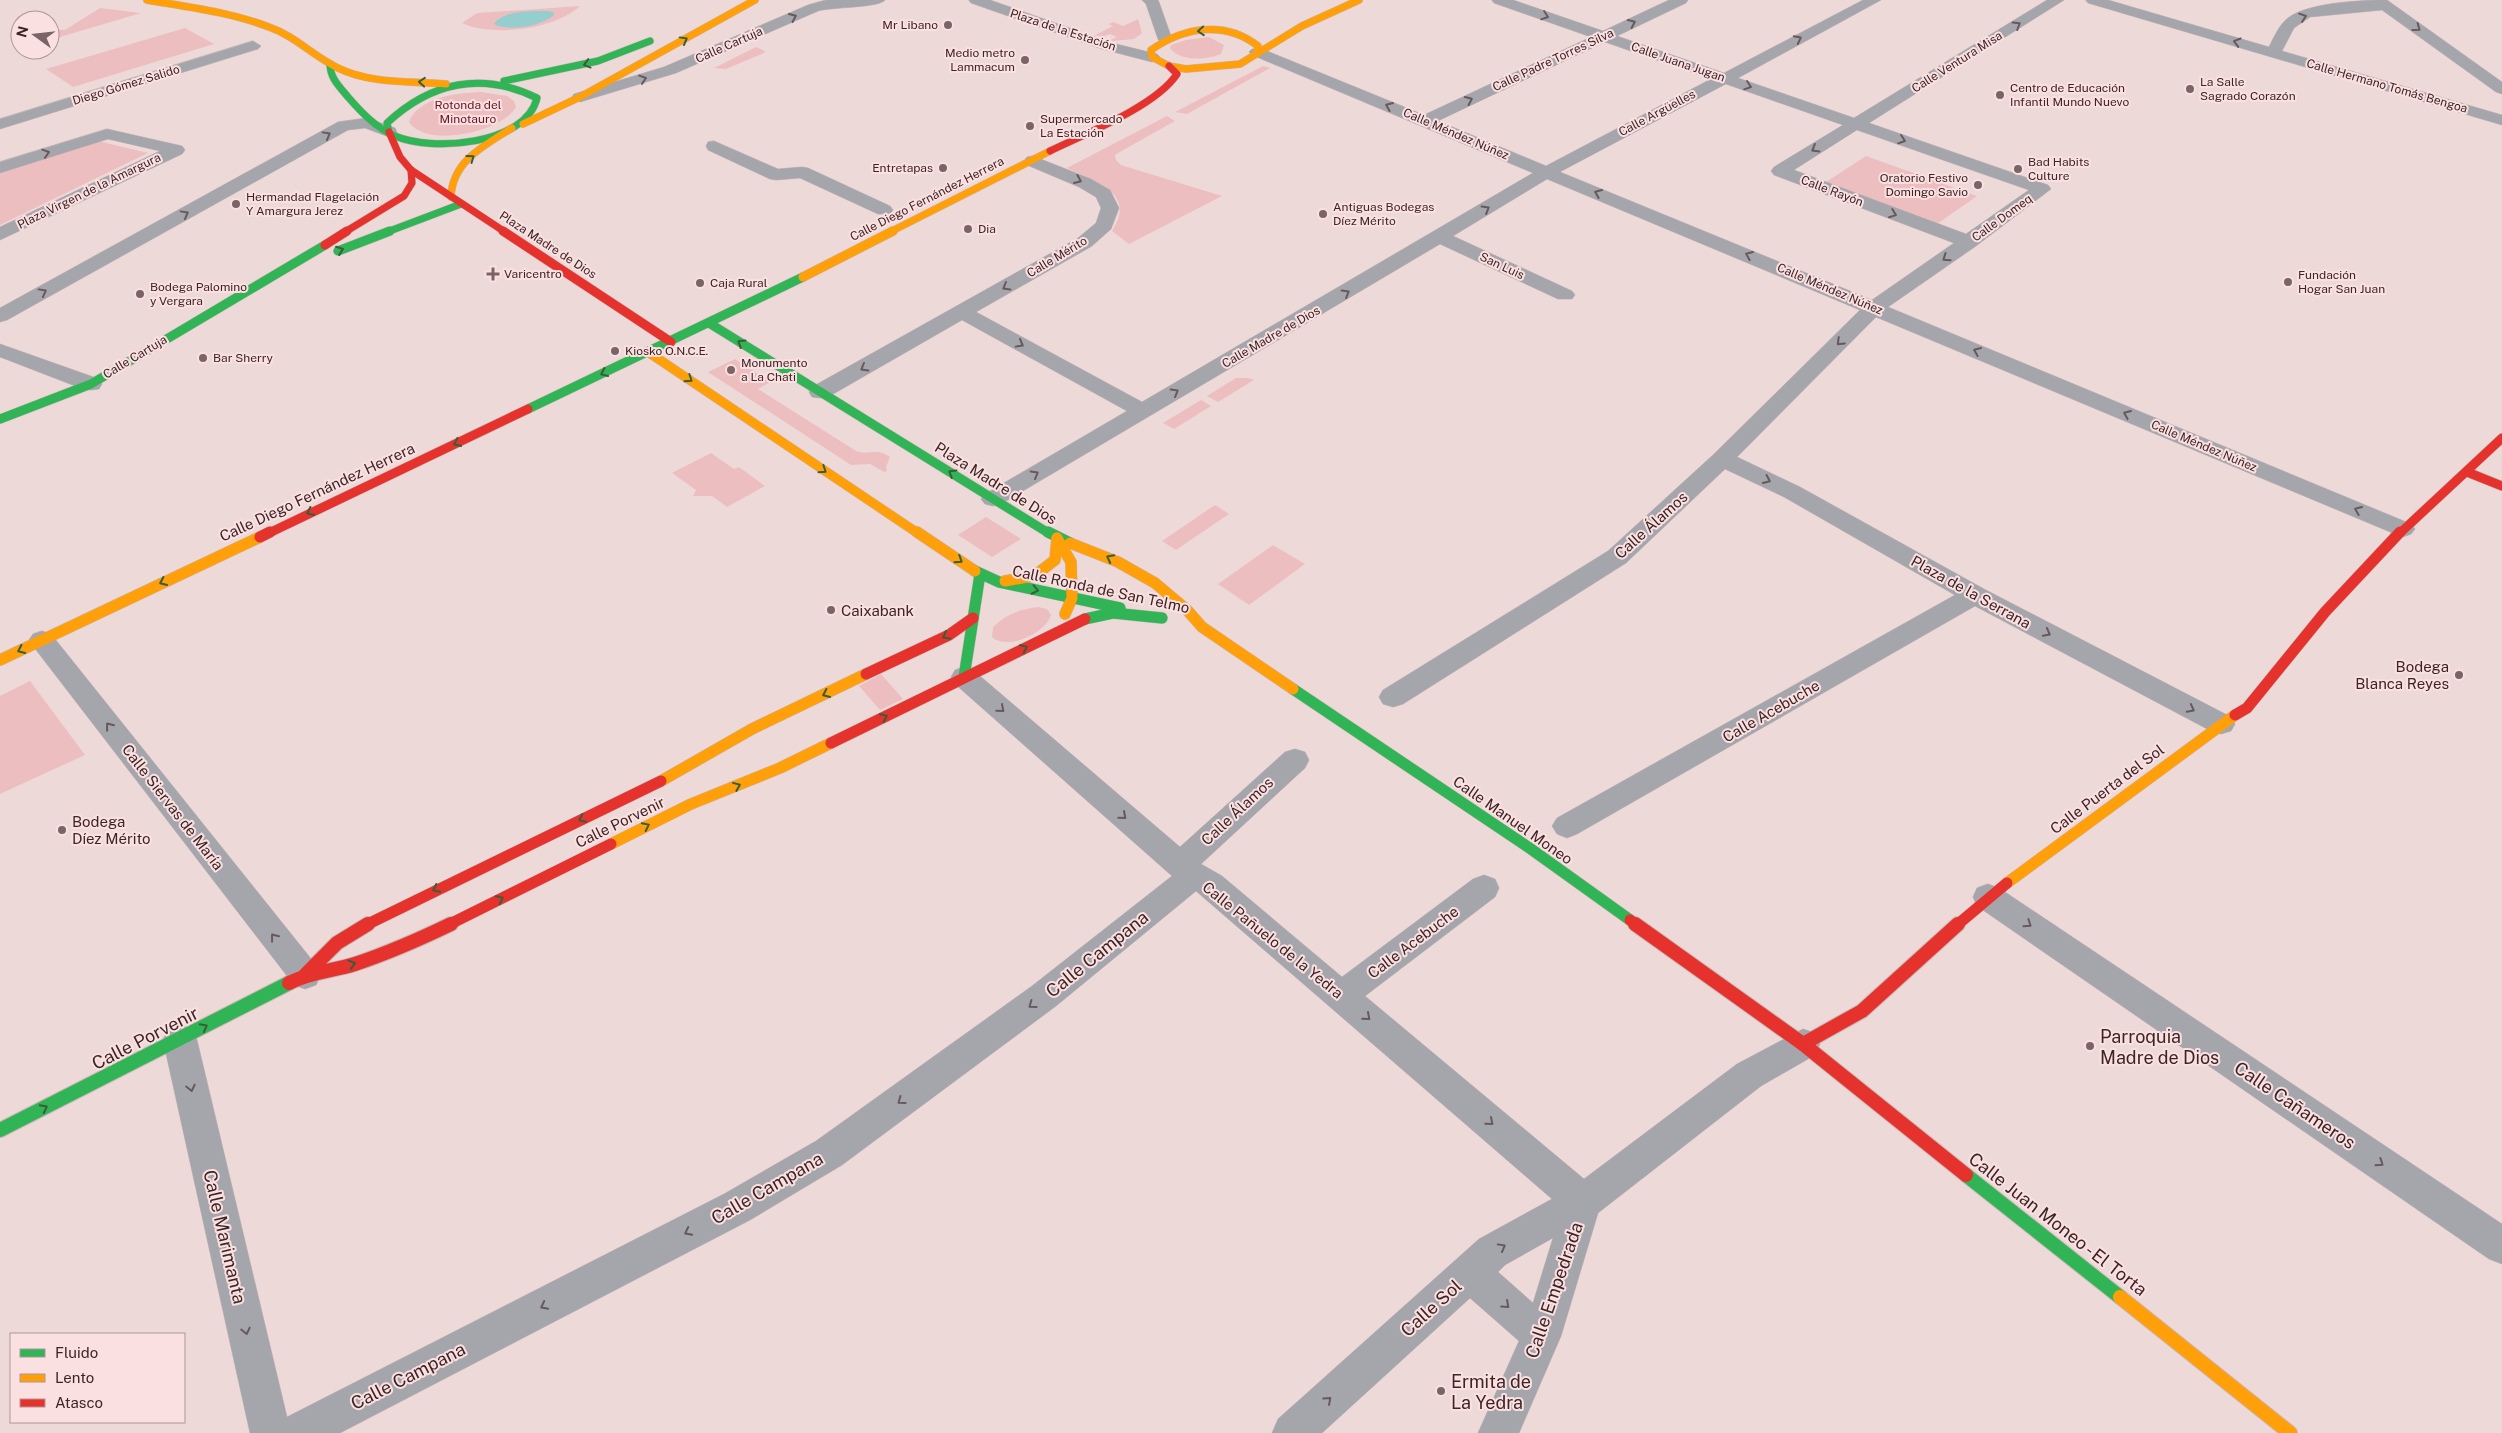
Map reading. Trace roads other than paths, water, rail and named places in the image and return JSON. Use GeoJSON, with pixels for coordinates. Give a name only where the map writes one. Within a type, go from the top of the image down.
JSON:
{"type":"FeatureCollection","features":[{"type":"Feature","properties":{"kind":"street"},"geometry":{"type":"LineString","coordinates":[[147,0],[223,12],[254,21],[288,35],[330,64],[363,75],[390,79],[470,84],[494,83],[598,61],[657,38]]}},
{"type":"Feature","properties":{"kind":"street","name":"Calle Cartuja"},"geometry":{"type":"LineString","coordinates":[[451,197],[448,191],[449,184],[455,172],[464,162],[512,128],[580,97],[756,0]]}},
{"type":"Feature","properties":{"kind":"street","name":"Calle Cartuja"},"geometry":{"type":"LineString","coordinates":[[580,97],[670,70],[813,8],[831,3],[878,0]]}},
{"type":"Feature","properties":{"kind":"street","name":"Plaza de la Estación"},"geometry":{"type":"LineString","coordinates":[[976,0],[1107,46],[1152,57]]}},
{"type":"Feature","properties":{"kind":"street"},"geometry":{"type":"LineString","coordinates":[[1149,0],[1152,2],[1165,39]]}},
{"type":"Feature","properties":{"kind":"street"},"geometry":{"type":"LineString","coordinates":[[1208,80],[1240,64],[1302,26],[1359,0]]}},
{"type":"Feature","properties":{"kind":"street","name":"Calle Juana Jugan"},"geometry":{"type":"LineString","coordinates":[[1499,0],[1856,124]]}},
{"type":"Feature","properties":{"kind":"street","name":"Calle Padre Torres Silva"},"geometry":{"type":"LineString","coordinates":[[1425,121],[1681,0]]}},
{"type":"Feature","properties":{"kind":"street","name":"Calle Argüelles"},"geometry":{"type":"LineString","coordinates":[[1547,172],[1874,0]]}},
{"type":"Feature","properties":{"kind":"street","name":"Calle Ventura Misa"},"geometry":{"type":"LineString","coordinates":[[1856,124],[2057,0]]}},
{"type":"Feature","properties":{"kind":"street","name":"Calle Hermano Tomás Bengoa"},"geometry":{"type":"LineString","coordinates":[[2092,0],[2502,120]]}},
{"type":"Feature","properties":{"kind":"street"},"geometry":{"type":"LineString","coordinates":[[2273,53],[2289,24],[2297,18],[2381,3],[2502,89]]}},
{"type":"Feature","properties":{"kind":"street"},"geometry":{"type":"LineString","coordinates":[[1276,30],[1302,26]]}},
{"type":"Feature","properties":{"kind":"street"},"geometry":{"type":"LineString","coordinates":[[1240,64],[1204,70],[1169,66],[1152,57],[1150,50],[1165,39],[1200,31],[1258,32]]}},
{"type":"Feature","properties":{"kind":"street"},"geometry":{"type":"LineString","coordinates":[[1237,32],[1256,41],[1258,46],[1257,52]]}},
{"type":"Feature","properties":{"kind":"street","name":"Diego Gómez Salido"},"geometry":{"type":"LineString","coordinates":[[0,124],[253,46]]}},
{"type":"Feature","properties":{"kind":"street","name":"Calle Méndez Núñez"},"geometry":{"type":"LineString","coordinates":[[1257,52],[2403,529]]}},
{"type":"Feature","properties":{"kind":"street"},"geometry":{"type":"LineString","coordinates":[[330,64],[329,72],[332,79],[349,98],[389,132],[399,139],[410,142],[438,145],[490,136],[512,128],[529,118],[537,108],[538,98],[530,90],[514,85],[494,83]]}},
{"type":"Feature","properties":{"kind":"street","name":"Calle Diego Fernández Herrera"},"geometry":{"type":"LineString","coordinates":[[1156,97],[1176,79],[1177,74],[1169,66]]}},
{"type":"Feature","properties":{"kind":"street"},"geometry":{"type":"LineString","coordinates":[[411,170],[400,157],[389,132],[387,123],[393,113],[406,103],[432,92],[470,84]]}},
{"type":"Feature","properties":{"kind":"street","name":"Calle Diego Fernández Herrera"},"geometry":{"type":"LineString","coordinates":[[709,323],[1033,161],[1156,97],[1174,92]]}},
{"type":"Feature","properties":{"kind":"street"},"geometry":{"type":"LineString","coordinates":[[0,316],[344,126],[367,123],[389,132]]}},
{"type":"Feature","properties":{"kind":"street","name":"Calle Domeq"},"geometry":{"type":"LineString","coordinates":[[1856,124],[2042,189],[1874,308]]}},
{"type":"Feature","properties":{"kind":"street","name":"Calle Rayón"},"geometry":{"type":"LineString","coordinates":[[1856,124],[1780,170],[1969,242]]}},
{"type":"Feature","properties":{"kind":"street","name":"Plaza Virgen de la Amargura"},"geometry":{"type":"LineString","coordinates":[[0,168],[108,134],[176,150],[0,234]]}},
{"type":"Feature","properties":{"kind":"street"},"geometry":{"type":"LineString","coordinates":[[714,146],[776,175],[802,172],[818,162]]}},
{"type":"Feature","properties":{"kind":"street","name":"Calle Mérito"},"geometry":{"type":"LineString","coordinates":[[820,392],[1085,242],[1104,226],[1110,208],[1104,194],[1085,182],[1033,161]]}},
{"type":"Feature","properties":{"kind":"street","name":"Calle Cartuja"},"geometry":{"type":"LineString","coordinates":[[0,419],[92,384],[404,196],[412,183],[411,170]]}},
{"type":"Feature","properties":{"kind":"street","name":"Plaza Madre de Dios"},"geometry":{"type":"LineString","coordinates":[[411,170],[671,342]]}},
{"type":"Feature","properties":{"kind":"street"},"geometry":{"type":"LineString","coordinates":[[802,172],[884,210]]}},
{"type":"Feature","properties":{"kind":"street","name":"Calle Madre de Dios"},"geometry":{"type":"LineString","coordinates":[[993,498],[1440,237],[1547,172]]}},
{"type":"Feature","properties":{"kind":"street","name":"Calle Cartuja"},"geometry":{"type":"LineString","coordinates":[[262,280],[461,204]]}},
{"type":"Feature","properties":{"kind":"street","name":"San Luis"},"geometry":{"type":"LineString","coordinates":[[1440,237],[1565,295]]}},
{"type":"Feature","properties":{"kind":"street","name":"Calle Álamos"},"geometry":{"type":"LineString","coordinates":[[1393,697],[1617,557],[1722,459],[1874,308]]}},
{"type":"Feature","properties":{"kind":"street"},"geometry":{"type":"LineString","coordinates":[[962,312],[1142,411]]}},
{"type":"Feature","properties":{"kind":"street"},"geometry":{"type":"LineString","coordinates":[[648,352],[709,323]]}},
{"type":"Feature","properties":{"kind":"street","name":"Plaza Madre de Dios"},"geometry":{"type":"LineString","coordinates":[[709,323],[1057,538],[1056,560],[1034,576],[999,582]]}},
{"type":"Feature","properties":{"kind":"street"},"geometry":{"type":"LineString","coordinates":[[0,350],[92,384]]}},
{"type":"Feature","properties":{"kind":"street"},"geometry":{"type":"LineString","coordinates":[[648,352],[980,574],[999,582]]}},
{"type":"Feature","properties":{"kind":"street","name":"Calle Diego Fernández Herrera"},"geometry":{"type":"LineString","coordinates":[[0,660],[648,352]]}},
{"type":"Feature","properties":{"kind":"street","name":"Calle Puerta del Sol"},"geometry":{"type":"LineString","coordinates":[[1803,1044],[1862,1011],[1988,897],[2221,724],[2247,708],[2325,612],[2403,529],[2502,438]]}},
{"type":"Feature","properties":{"kind":"street","name":"Plaza de la Serrana"},"geometry":{"type":"LineString","coordinates":[[1722,459],[1792,492],[1975,595],[2221,724]]}},
{"type":"Feature","properties":{"kind":"street"},"geometry":{"type":"LineString","coordinates":[[2467,472],[2502,486]]}},
{"type":"Feature","properties":{"kind":"street"},"geometry":{"type":"LineString","coordinates":[[1052,634],[1063,619],[1072,598],[1071,562],[1057,538]]}},
{"type":"Feature","properties":{"kind":"street","name":"Calle Ronda de San Telmo"},"geometry":{"type":"LineString","coordinates":[[1057,538],[1101,554],[1154,580],[1186,606],[1202,627]]}},
{"type":"Feature","properties":{"kind":"street"},"geometry":{"type":"LineString","coordinates":[[953,677],[973,618],[980,574]]}},
{"type":"Feature","properties":{"kind":"street","name":"Calle Ronda de San Telmo"},"geometry":{"type":"LineString","coordinates":[[999,582],[1202,627]]}},
{"type":"Feature","properties":{"kind":"street","name":"Calle Acebuche"},"geometry":{"type":"LineString","coordinates":[[1567,826],[1975,595]]}},
{"type":"Feature","properties":{"kind":"street","name":"Calle Porvenir"},"geometry":{"type":"LineString","coordinates":[[0,1130],[180,1040],[304,975],[354,964],[412,943],[692,804],[780,768],[953,677],[1078,622],[1113,613],[1162,618]]}},
{"type":"Feature","properties":{"kind":"street","name":"Calle Porvenir"},"geometry":{"type":"LineString","coordinates":[[304,975],[337,943],[381,916],[673,775],[752,729],[949,635],[973,618]]}},
{"type":"Feature","properties":{"kind":"street","name":"Calle Manuel Moneo"},"geometry":{"type":"LineString","coordinates":[[1202,627],[1531,850],[1803,1044]]}},
{"type":"Feature","properties":{"kind":"street","name":"Calle Siervas de María"},"geometry":{"type":"LineString","coordinates":[[42,640],[304,975]]}},
{"type":"Feature","properties":{"kind":"street"},"geometry":{"type":"LineString","coordinates":[[917,650],[937,656]]}},
{"type":"Feature","properties":{"kind":"street","name":"Calle Pañuelo de la Yedra"},"geometry":{"type":"LineString","coordinates":[[953,677],[1186,870],[1211,885],[1583,1202]]}},
{"type":"Feature","properties":{"kind":"street","name":"Calle Álamos"},"geometry":{"type":"LineString","coordinates":[[1186,870],[1295,760]]}},
{"type":"Feature","properties":{"kind":"street","name":"Calle Campana"},"geometry":{"type":"LineString","coordinates":[[298,1433],[737,1207],[829,1153],[1044,996],[1186,870]]}},
{"type":"Feature","properties":{"kind":"street","name":"Calle Acebuche"},"geometry":{"type":"LineString","coordinates":[[1342,995],[1484,888]]}},
{"type":"Feature","properties":{"kind":"street","name":"Calle Cañameros"},"geometry":{"type":"LineString","coordinates":[[1988,897],[2502,1246]]}},
{"type":"Feature","properties":{"kind":"street","name":"Calle Marimanta"},"geometry":{"type":"LineString","coordinates":[[180,1040],[270,1433]]}},
{"type":"Feature","properties":{"kind":"street","name":"Calle Sol"},"geometry":{"type":"LineString","coordinates":[[1292,1433],[1492,1252],[1583,1202],[1749,1075],[1803,1044]]}},
{"type":"Feature","properties":{"kind":"street","name":"Calle Juan Moneo - El Torta"},"geometry":{"type":"LineString","coordinates":[[1803,1044],[2290,1433]]}},
{"type":"Feature","properties":{"kind":"street","name":"Calle Empedrada"},"geometry":{"type":"LineString","coordinates":[[1498,1433],[1542,1336],[1583,1202]]}},
{"type":"Feature","properties":{"kind":"street"},"geometry":{"type":"LineString","coordinates":[[1470,1273],[1542,1336]]}},
{"type":"Feature","properties":{"kind":"water"},"geometry":{"type":"Polygon","coordinates":[[[526,11],[553,12],[554,15],[542,22],[525,27],[508,28],[494,24],[498,19],[511,14],[526,11]]]}},
{"type":"Feature","properties":{"kind":"place","name":"Mr Libano"},"geometry":{"type":"Point","coordinates":[948,25]}},
{"type":"Feature","properties":{"kind":"place","name":"Medio metro Lammacum"},"geometry":{"type":"Point","coordinates":[1025,60]}},
{"type":"Feature","properties":{"kind":"place","name":"La Salle Sagrado Corazón"},"geometry":{"type":"Point","coordinates":[2190,89]}},
{"type":"Feature","properties":{"kind":"place","name":"Centro de Educación Infantil Mundo Nuevo"},"geometry":{"type":"Point","coordinates":[2000,95]}},
{"type":"Feature","properties":{"kind":"place","name":"Supermercado La Estación"},"geometry":{"type":"Point","coordinates":[1030,126]}},
{"type":"Feature","properties":{"kind":"place","name":"Entretapas"},"geometry":{"type":"Point","coordinates":[943,168]}},
{"type":"Feature","properties":{"kind":"place","name":"Bad Habits Culture"},"geometry":{"type":"Point","coordinates":[2018,169]}},
{"type":"Feature","properties":{"kind":"place","name":"Oratorio Festivo Domingo Savio"},"geometry":{"type":"Point","coordinates":[1978,185]}},
{"type":"Feature","properties":{"kind":"place","name":"Hermandad Flagelación Y Amargura Jerez"},"geometry":{"type":"Point","coordinates":[236,204]}},
{"type":"Feature","properties":{"kind":"place","name":"Antiguas Bodegas Díez Mérito"},"geometry":{"type":"Point","coordinates":[1323,214]}},
{"type":"Feature","properties":{"kind":"place","name":"Dia"},"geometry":{"type":"Point","coordinates":[968,229]}},
{"type":"Feature","properties":{"kind":"place","name":"Varicentro"},"geometry":{"type":"Point","coordinates":[493,274]}},
{"type":"Feature","properties":{"kind":"place","name":"Fundación Hogar San Juan"},"geometry":{"type":"Point","coordinates":[2288,282]}},
{"type":"Feature","properties":{"kind":"place","name":"Caja Rural"},"geometry":{"type":"Point","coordinates":[700,283]}},
{"type":"Feature","properties":{"kind":"place","name":"Bodega Palomino y Vergara"},"geometry":{"type":"Point","coordinates":[140,294]}},
{"type":"Feature","properties":{"kind":"place","name":"Kiosko O.N.C.E."},"geometry":{"type":"Point","coordinates":[615,351]}},
{"type":"Feature","properties":{"kind":"place","name":"Bar Sherry"},"geometry":{"type":"Point","coordinates":[203,358]}},
{"type":"Feature","properties":{"kind":"place","name":"Monumento a La Chati"},"geometry":{"type":"Point","coordinates":[731,370]}},
{"type":"Feature","properties":{"kind":"place","name":"Caixabank"},"geometry":{"type":"Point","coordinates":[831,610]}},
{"type":"Feature","properties":{"kind":"place","name":"Bodega Blanca Reyes"},"geometry":{"type":"Point","coordinates":[2459,675]}},
{"type":"Feature","properties":{"kind":"place","name":"Bodega Díez Mérito"},"geometry":{"type":"Point","coordinates":[62,830]}},
{"type":"Feature","properties":{"kind":"place","name":"Parroquia Madre de Dios"},"geometry":{"type":"Point","coordinates":[2090,1046]}},
{"type":"Feature","properties":{"kind":"place","name":"Ermita de La Yedra"},"geometry":{"type":"Point","coordinates":[1441,1391]}},
{"type":"Feature","properties":{"kind":"park label","name":"Rotonda del Minotauro"},"geometry":{"type":"Point","coordinates":[468,112]}}]}
